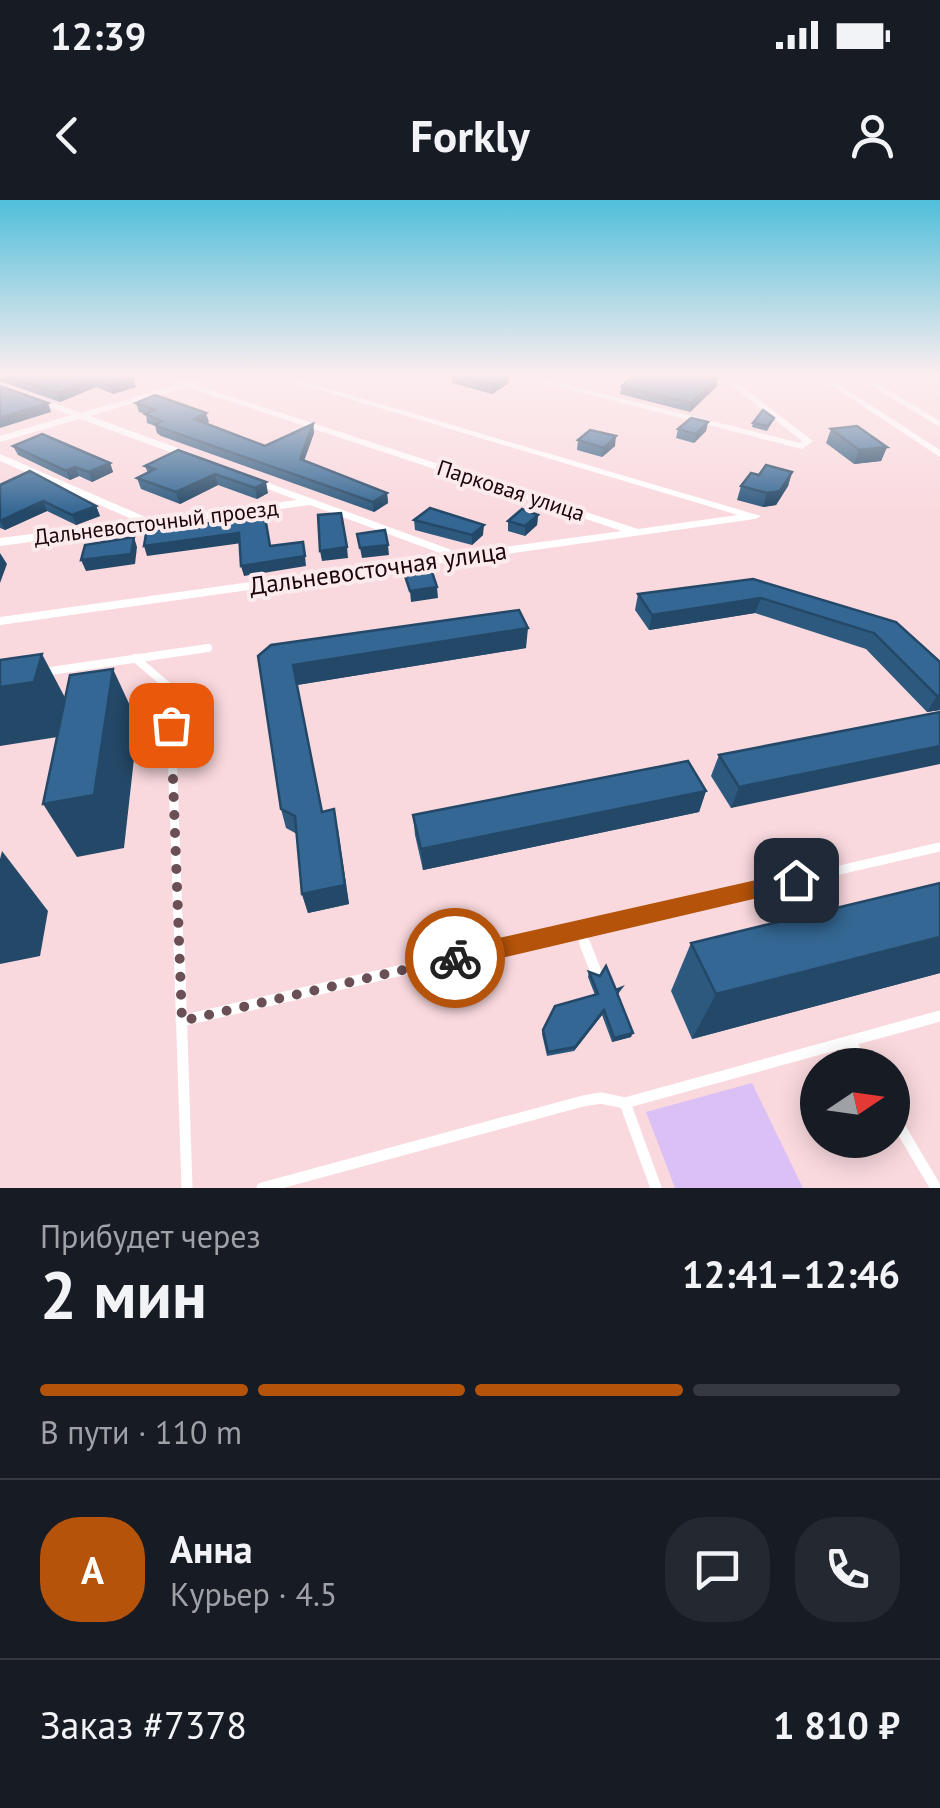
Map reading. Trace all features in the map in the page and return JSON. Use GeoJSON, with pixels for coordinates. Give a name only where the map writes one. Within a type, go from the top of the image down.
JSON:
{"type":"FeatureCollection","features":[{"type":"Feature","properties":{"kind":"street"},"geometry":{"type":"LineString","coordinates":[[0,439],[66,420]]}},
{"type":"Feature","properties":{"kind":"street"},"geometry":{"type":"LineString","coordinates":[[91,420],[206,462]]}},
{"type":"Feature","properties":{"kind":"street","name":"Парковая улица"},"geometry":{"type":"LineString","coordinates":[[298,420],[638,532]]}},
{"type":"Feature","properties":{"kind":"street","name":"Парковая улица"},"geometry":{"type":"LineString","coordinates":[[427,420],[755,516]]}},
{"type":"Feature","properties":{"kind":"street"},"geometry":{"type":"LineString","coordinates":[[698,420],[802,446],[808,441],[782,420]]}},
{"type":"Feature","properties":{"kind":"street"},"geometry":{"type":"LineString","coordinates":[[888,420],[940,454]]}},
{"type":"Feature","properties":{"kind":"street"},"geometry":{"type":"LineString","coordinates":[[766,437],[778,434],[787,424]]}},
{"type":"Feature","properties":{"kind":"street"},"geometry":{"type":"LineString","coordinates":[[0,457],[150,523]]}},
{"type":"Feature","properties":{"kind":"street"},"geometry":{"type":"LineString","coordinates":[[241,475],[458,556]]}},
{"type":"Feature","properties":{"kind":"street","name":"Дальневосточный проезд"},"geometry":{"type":"LineString","coordinates":[[0,542],[313,502]]}},
{"type":"Feature","properties":{"kind":"street","name":"Дальневосточная улица"},"geometry":{"type":"LineString","coordinates":[[0,621],[755,516]]}},
{"type":"Feature","properties":{"kind":"lane"},"geometry":{"type":"LineString","coordinates":[[39,673],[208,648]]}},
{"type":"Feature","properties":{"kind":"lane"},"geometry":{"type":"LineString","coordinates":[[135,658],[170,688],[187,1188]]}},
{"type":"Feature","properties":{"kind":"lane"},"geometry":{"type":"LineString","coordinates":[[182,1021],[940,846]]}},
{"type":"Feature","properties":{"kind":"lane"},"geometry":{"type":"LineString","coordinates":[[580,930],[596,972]]}},
{"type":"Feature","properties":{"kind":"lane"},"geometry":{"type":"LineString","coordinates":[[270,1187],[582,1101],[601,1098],[625,1104],[940,1016]]}},
{"type":"Feature","properties":{"kind":"lane"},"geometry":{"type":"LineString","coordinates":[[850,1041],[854,1048]]}},
{"type":"Feature","properties":{"kind":"lane"},"geometry":{"type":"LineString","coordinates":[[625,1104],[656,1188]]}},
{"type":"Feature","properties":{"kind":"lane"},"geometry":{"type":"LineString","coordinates":[[910,1144],[936,1188]]}},
{"type":"Feature","properties":{"kind":"shaded area"},"geometry":{"type":"Polygon","coordinates":[[[752,1083],[803,1188],[675,1188],[646,1112],[752,1083]]]}},
{"type":"Feature","properties":{"kind":"building"},"geometry":{"type":"Polygon","coordinates":[[[197,420],[265,446],[313,424],[300,459],[387,493],[373,502],[155,424],[197,420]]]}},
{"type":"Feature","properties":{"kind":"building"},"geometry":{"type":"Polygon","coordinates":[[[689,420],[708,422],[696,434],[678,429],[689,420]]]}},
{"type":"Feature","properties":{"kind":"building"},"geometry":{"type":"Polygon","coordinates":[[[755,420],[772,420],[768,426],[753,423],[755,420]]]}},
{"type":"Feature","properties":{"kind":"building"},"geometry":{"type":"Polygon","coordinates":[[[857,426],[887,447],[859,450],[831,429],[857,426]]]}},
{"type":"Feature","properties":{"kind":"building"},"geometry":{"type":"Polygon","coordinates":[[[590,430],[616,436],[604,448],[578,440],[590,430]]]}},
{"type":"Feature","properties":{"kind":"building"},"geometry":{"type":"Polygon","coordinates":[[[42,434],[110,463],[89,472],[75,467],[66,471],[13,446],[42,434]]]}},
{"type":"Feature","properties":{"kind":"building"},"geometry":{"type":"Polygon","coordinates":[[[178,450],[266,482],[255,488],[215,474],[176,492],[137,478],[155,469],[145,466],[178,450]]]}},
{"type":"Feature","properties":{"kind":"building"},"geometry":{"type":"Polygon","coordinates":[[[766,465],[792,472],[780,491],[767,493],[741,486],[751,473],[759,475],[766,465]]]}},
{"type":"Feature","properties":{"kind":"building"},"geometry":{"type":"Polygon","coordinates":[[[30,471],[96,506],[72,515],[43,501],[0,521],[0,485],[30,471]]]}},
{"type":"Feature","properties":{"kind":"building"},"geometry":{"type":"Polygon","coordinates":[[[430,508],[484,525],[472,535],[414,520],[430,508]]]}},
{"type":"Feature","properties":{"kind":"building"},"geometry":{"type":"Polygon","coordinates":[[[522,509],[538,515],[525,526],[508,521],[522,509]]]}},
{"type":"Feature","properties":{"kind":"building"},"geometry":{"type":"Polygon","coordinates":[[[264,511],[270,546],[303,542],[305,556],[241,566],[239,533],[144,546],[147,528],[235,521],[235,515],[264,511]]]}},
{"type":"Feature","properties":{"kind":"building"},"geometry":{"type":"Polygon","coordinates":[[[341,513],[347,547],[320,551],[318,515],[341,513]]]}},
{"type":"Feature","properties":{"kind":"building"},"geometry":{"type":"Polygon","coordinates":[[[385,530],[388,545],[360,548],[357,534],[385,530]]]}},
{"type":"Feature","properties":{"kind":"building"},"geometry":{"type":"Polygon","coordinates":[[[134,537],[131,554],[81,560],[85,545],[134,537]]]}},
{"type":"Feature","properties":{"kind":"building"},"geometry":{"type":"Polygon","coordinates":[[[432,572],[437,587],[410,591],[405,576],[432,572]]]}},
{"type":"Feature","properties":{"kind":"building"},"geometry":{"type":"Polygon","coordinates":[[[753,579],[896,622],[940,662],[940,695],[874,633],[761,598],[652,615],[638,594],[753,579]]]}},
{"type":"Feature","properties":{"kind":"building"},"geometry":{"type":"Polygon","coordinates":[[[519,610],[528,628],[293,665],[322,812],[334,809],[345,885],[302,894],[295,816],[281,809],[258,656],[271,645],[519,610]]]}},
{"type":"Feature","properties":{"kind":"building"},"geometry":{"type":"Polygon","coordinates":[[[42,654],[34,682],[0,687],[0,660],[42,654]]]}},
{"type":"Feature","properties":{"kind":"building"},"geometry":{"type":"Polygon","coordinates":[[[113,669],[94,795],[43,804],[70,675],[113,669]]]}},
{"type":"Feature","properties":{"kind":"building"},"geometry":{"type":"Polygon","coordinates":[[[940,712],[940,746],[739,787],[719,755],[940,712]]]}},
{"type":"Feature","properties":{"kind":"building"},"geometry":{"type":"Polygon","coordinates":[[[688,761],[706,791],[421,849],[413,815],[688,761]]]}},
{"type":"Feature","properties":{"kind":"building"},"geometry":{"type":"Polygon","coordinates":[[[940,883],[940,937],[716,994],[691,943],[940,883]]]}},
{"type":"Feature","properties":{"kind":"building"},"geometry":{"type":"Polygon","coordinates":[[[606,966],[616,990],[621,988],[617,993],[633,1033],[614,1038],[604,1010],[575,1047],[548,1052],[543,1030],[555,1006],[598,994],[589,972],[600,976],[606,966]]]}},
{"type":"Feature","properties":{"kind":"way so far"},"geometry":{"type":"LineString","coordinates":[[171,725],[182,1021],[455,958]]}},
{"type":"Feature","properties":{"kind":"route"},"geometry":{"type":"LineString","coordinates":[[455,958],[796,880]]}}]}
